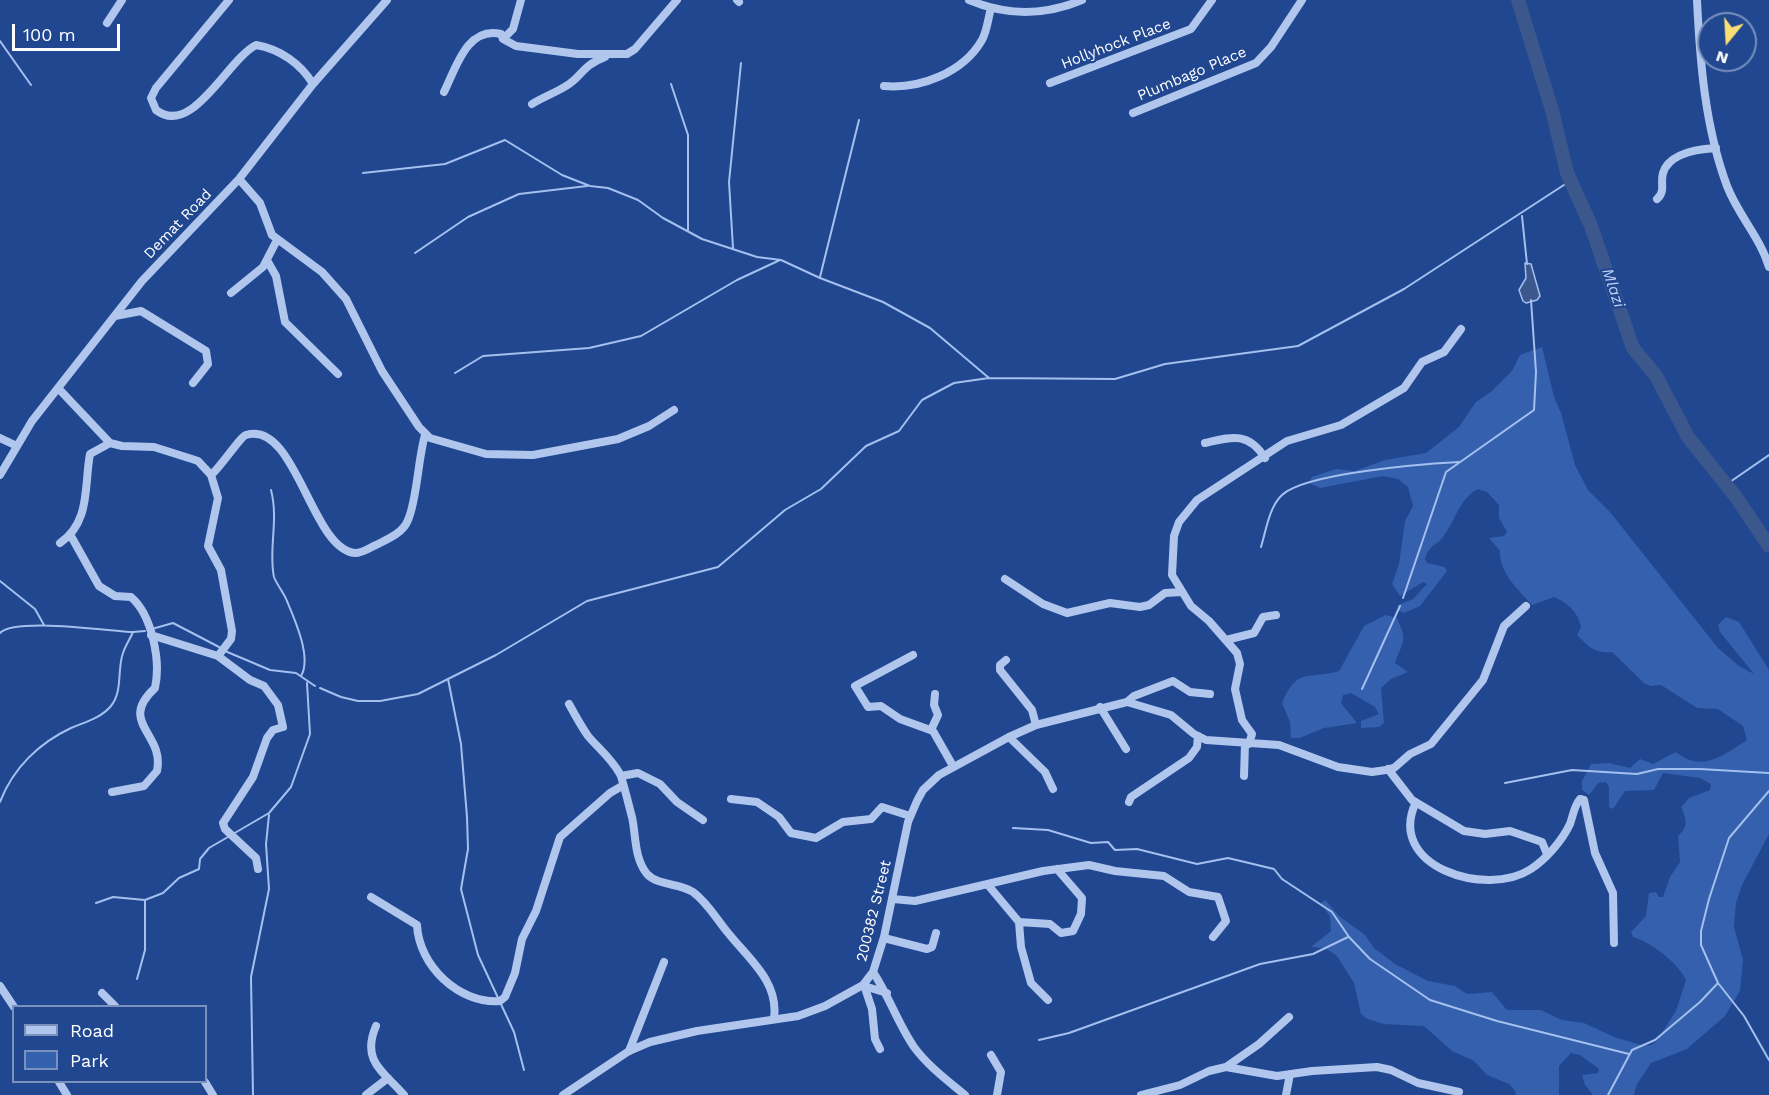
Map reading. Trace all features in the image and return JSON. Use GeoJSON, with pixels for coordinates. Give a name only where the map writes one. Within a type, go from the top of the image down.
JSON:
{"type":"FeatureCollection","features":[{"type":"Feature","properties":{"kind":"street"},"geometry":{"type":"LineString","coordinates":[[107,23],[122,0]]}},
{"type":"Feature","properties":{"kind":"street"},"geometry":{"type":"LineString","coordinates":[[229,0],[152,94],[153,105],[161,114],[174,116],[190,113],[225,73],[256,45],[270,48],[292,60],[313,84]]}},
{"type":"Feature","properties":{"kind":"street","name":"Demat Road"},"geometry":{"type":"LineString","coordinates":[[0,475],[17,446],[58,388],[150,272],[239,179],[313,84],[387,0]]}},
{"type":"Feature","properties":{"kind":"street"},"geometry":{"type":"LineString","coordinates":[[503,39],[513,29],[521,0]]}},
{"type":"Feature","properties":{"kind":"street"},"geometry":{"type":"LineString","coordinates":[[444,92],[471,42],[486,32],[501,34],[503,39],[516,45],[609,56],[627,54],[635,49],[677,0]]}},
{"type":"Feature","properties":{"kind":"street"},"geometry":{"type":"LineString","coordinates":[[969,0],[991,9],[1016,13],[1065,7],[1082,0]]}},
{"type":"Feature","properties":{"kind":"street"},"geometry":{"type":"LineString","coordinates":[[1057,0],[1065,7]]}},
{"type":"Feature","properties":{"kind":"street","name":"Hollyhock Place"},"geometry":{"type":"LineString","coordinates":[[1050,83],[1191,29],[1212,0]]}},
{"type":"Feature","properties":{"kind":"street","name":"Plumbago Place"},"geometry":{"type":"LineString","coordinates":[[1133,113],[1170,101],[1256,63],[1267,52],[1302,0]]}},
{"type":"Feature","properties":{"kind":"street"},"geometry":{"type":"LineString","coordinates":[[1694,1],[1698,44],[1716,148],[1732,198],[1758,238],[1769,267]]}},
{"type":"Feature","properties":{"kind":"street"},"geometry":{"type":"LineString","coordinates":[[884,86],[905,86],[938,78],[950,72],[981,42],[991,9]]}},
{"type":"Feature","properties":{"kind":"street"},"geometry":{"type":"LineString","coordinates":[[532,104],[545,95],[567,86],[587,65],[609,56]]}},
{"type":"Feature","properties":{"kind":"street"},"geometry":{"type":"LineString","coordinates":[[1656,199],[1663,191],[1663,171],[1670,162],[1696,150],[1716,148]]}},
{"type":"Feature","properties":{"kind":"street"},"geometry":{"type":"LineString","coordinates":[[239,179],[260,203],[269,228],[278,240],[335,284],[346,299],[382,371],[425,435],[450,445],[486,454],[533,455],[618,439],[649,426],[674,410]]}},
{"type":"Feature","properties":{"kind":"street"},"geometry":{"type":"LineString","coordinates":[[231,293],[268,262],[278,240]]}},
{"type":"Feature","properties":{"kind":"street"},"geometry":{"type":"LineString","coordinates":[[268,262],[276,276],[285,322],[338,374]]}},
{"type":"Feature","properties":{"kind":"street"},"geometry":{"type":"LineString","coordinates":[[115,316],[141,311],[206,351],[208,364],[193,383]]}},
{"type":"Feature","properties":{"kind":"street"},"geometry":{"type":"LineString","coordinates":[[1244,776],[1247,744],[1252,734],[1242,720],[1235,686],[1239,659],[1209,621],[1191,606],[1172,572],[1174,536],[1179,522],[1202,496],[1265,458],[1287,441],[1349,421],[1404,388],[1420,364],[1443,352],[1461,329]]}},
{"type":"Feature","properties":{"kind":"street"},"geometry":{"type":"LineString","coordinates":[[58,388],[110,443],[122,446],[154,447],[192,459],[198,461],[210,475],[218,498],[208,546],[220,570],[232,631],[231,639],[218,656]]}},
{"type":"Feature","properties":{"kind":"street"},"geometry":{"type":"LineString","coordinates":[[210,475],[231,455],[246,435],[264,437],[274,443],[293,465],[304,494],[335,541],[346,551],[358,553],[389,538],[408,522],[425,435]]}},
{"type":"Feature","properties":{"kind":"street"},"geometry":{"type":"LineString","coordinates":[[1205,444],[1232,436],[1257,446],[1265,458]]}},
{"type":"Feature","properties":{"kind":"street"},"geometry":{"type":"LineString","coordinates":[[0,438],[17,446]]}},
{"type":"Feature","properties":{"kind":"street"},"geometry":{"type":"LineString","coordinates":[[60,543],[71,536],[84,507],[89,480],[90,454],[110,443]]}},
{"type":"Feature","properties":{"kind":"street"},"geometry":{"type":"LineString","coordinates":[[71,536],[94,580],[103,590],[115,596],[133,598],[142,610],[151,635],[156,662],[156,684],[140,703],[139,712],[154,747],[158,767],[144,786],[112,792]]}},
{"type":"Feature","properties":{"kind":"street"},"geometry":{"type":"LineString","coordinates":[[1005,579],[1042,604],[1071,613],[1107,604],[1140,607],[1149,605],[1165,593],[1182,592]]}},
{"type":"Feature","properties":{"kind":"street"},"geometry":{"type":"LineString","coordinates":[[1129,801],[1131,796],[1189,758],[1197,747],[1198,736],[1212,741],[1279,745],[1322,762],[1354,770],[1388,769],[1431,744],[1485,674],[1504,626],[1526,606]]}},
{"type":"Feature","properties":{"kind":"street"},"geometry":{"type":"LineString","coordinates":[[1226,640],[1254,633],[1264,615],[1276,615]]}},
{"type":"Feature","properties":{"kind":"street"},"geometry":{"type":"LineString","coordinates":[[151,635],[218,656],[234,670],[264,686],[273,695],[283,727],[273,730],[267,738],[253,777],[224,819],[225,829],[256,858],[258,869]]}},
{"type":"Feature","properties":{"kind":"street"},"geometry":{"type":"LineString","coordinates":[[913,655],[855,686],[868,706],[881,706],[900,719],[931,730],[941,741],[953,766]]}},
{"type":"Feature","properties":{"kind":"street"},"geometry":{"type":"LineString","coordinates":[[1006,660],[1000,665],[1000,670],[1032,710],[1036,725]]}},
{"type":"Feature","properties":{"kind":"street"},"geometry":{"type":"LineString","coordinates":[[1127,702],[1134,696],[1173,681],[1190,692],[1210,694]]}},
{"type":"Feature","properties":{"kind":"street"},"geometry":{"type":"LineString","coordinates":[[931,730],[938,715],[934,705],[935,694]]}},
{"type":"Feature","properties":{"kind":"street","name":"200382 Street"},"geometry":{"type":"LineString","coordinates":[[563,1095],[629,1051],[663,1038],[807,1013],[864,987],[873,972],[884,939],[910,816],[923,790],[953,766],[1036,725],[1127,702],[1171,715],[1198,736]]}},
{"type":"Feature","properties":{"kind":"street"},"geometry":{"type":"LineString","coordinates":[[569,705],[586,733],[607,753],[621,776],[633,824],[634,840],[645,871],[654,879],[693,892],[712,913],[751,958],[767,981],[775,1002],[774,1018]]}},
{"type":"Feature","properties":{"kind":"street"},"geometry":{"type":"LineString","coordinates":[[1100,707],[1126,749]]}},
{"type":"Feature","properties":{"kind":"street"},"geometry":{"type":"LineString","coordinates":[[1009,737],[1045,772],[1053,789]]}},
{"type":"Feature","properties":{"kind":"street"},"geometry":{"type":"LineString","coordinates":[[1388,769],[1394,780],[1416,802],[1464,831],[1485,834],[1510,831],[1542,842],[1547,854]]}},
{"type":"Feature","properties":{"kind":"street"},"geometry":{"type":"LineString","coordinates":[[621,776],[638,773],[660,784],[677,802],[704,820]]}},
{"type":"Feature","properties":{"kind":"street"},"geometry":{"type":"LineString","coordinates":[[372,897],[417,925],[418,937],[427,956],[459,992],[477,1000],[500,1001],[505,997],[515,973],[522,939],[536,911],[560,837],[610,793],[622,786]]}},
{"type":"Feature","properties":{"kind":"street"},"geometry":{"type":"LineString","coordinates":[[731,799],[757,802],[778,817],[790,833],[816,838],[843,822],[871,819],[882,807],[910,816]]}},
{"type":"Feature","properties":{"kind":"street"},"geometry":{"type":"LineString","coordinates":[[1416,802],[1409,819],[1410,835],[1421,853],[1438,868],[1471,877],[1500,879],[1529,870],[1547,854],[1564,834],[1578,801],[1584,800],[1595,853],[1613,893],[1614,944]]}},
{"type":"Feature","properties":{"kind":"street"},"geometry":{"type":"LineString","coordinates":[[893,899],[915,901],[988,885],[992,882],[1089,865],[1170,878],[1190,892],[1218,897],[1226,922],[1213,937]]}},
{"type":"Feature","properties":{"kind":"street"},"geometry":{"type":"LineString","coordinates":[[1018,922],[1050,924],[1061,933],[1073,931],[1081,914],[1082,898],[1057,869]]}},
{"type":"Feature","properties":{"kind":"street"},"geometry":{"type":"LineString","coordinates":[[988,885],[1018,922],[1021,947],[1031,983],[1048,1000]]}},
{"type":"Feature","properties":{"kind":"street"},"geometry":{"type":"LineString","coordinates":[[884,939],[927,949],[932,947],[936,933]]}},
{"type":"Feature","properties":{"kind":"street"},"geometry":{"type":"LineString","coordinates":[[629,1051],[664,962]]}},
{"type":"Feature","properties":{"kind":"street"},"geometry":{"type":"LineString","coordinates":[[873,972],[887,993],[915,1049],[936,1072],[961,1093]]}},
{"type":"Feature","properties":{"kind":"street"},"geometry":{"type":"LineString","coordinates":[[0,986],[13,1005]]}},
{"type":"Feature","properties":{"kind":"street"},"geometry":{"type":"LineString","coordinates":[[864,987],[887,993]]}},
{"type":"Feature","properties":{"kind":"street"},"geometry":{"type":"LineString","coordinates":[[864,987],[872,1009],[875,1039],[880,1049]]}},
{"type":"Feature","properties":{"kind":"street"},"geometry":{"type":"LineString","coordinates":[[102,993],[114,1005]]}},
{"type":"Feature","properties":{"kind":"street"},"geometry":{"type":"LineString","coordinates":[[1141,1095],[1180,1085],[1209,1071],[1226,1067],[1259,1044],[1289,1017]]}},
{"type":"Feature","properties":{"kind":"street"},"geometry":{"type":"LineString","coordinates":[[376,1026],[369,1047],[376,1064],[404,1095]]}},
{"type":"Feature","properties":{"kind":"street"},"geometry":{"type":"LineString","coordinates":[[991,1055],[1001,1072],[997,1095]]}},
{"type":"Feature","properties":{"kind":"street"},"geometry":{"type":"LineString","coordinates":[[1226,1067],[1270,1076],[1377,1067],[1397,1072],[1418,1083],[1459,1092]]}},
{"type":"Feature","properties":{"kind":"street"},"geometry":{"type":"LineString","coordinates":[[1286,1095],[1290,1074]]}},
{"type":"Feature","properties":{"kind":"street"},"geometry":{"type":"LineString","coordinates":[[366,1095],[388,1078]]}},
{"type":"Feature","properties":{"kind":"green space"},"geometry":{"type":"Polygon","coordinates":[[[1542,347],[1554,397],[1561,413],[1575,465],[1588,490],[1610,512],[1718,648],[1739,666],[1754,674],[1720,632],[1718,625],[1726,617],[1739,622],[1769,670],[1769,834],[1742,885],[1736,903],[1734,927],[1743,960],[1740,991],[1725,1016],[1687,1049],[1651,1063],[1637,1084],[1634,1095],[1593,1095],[1585,1085],[1582,1075],[1598,1073],[1599,1069],[1580,1055],[1571,1053],[1559,1066],[1559,1095],[1515,1095],[1516,1092],[1509,1084],[1487,1075],[1474,1061],[1452,1051],[1424,1026],[1383,1024],[1361,1014],[1354,983],[1337,956],[1325,948],[1311,947],[1331,931],[1330,917],[1321,903],[1325,900],[1339,916],[1365,935],[1374,948],[1395,964],[1428,981],[1455,986],[1467,994],[1492,992],[1507,1010],[1541,1010],[1562,1020],[1584,1023],[1614,1037],[1644,1046],[1656,1042],[1676,1011],[1686,980],[1670,960],[1648,944],[1633,937],[1631,932],[1646,916],[1649,893],[1656,892],[1659,897],[1663,897],[1670,877],[1680,862],[1678,836],[1686,822],[1681,807],[1689,798],[1710,790],[1711,784],[1700,778],[1663,773],[1654,790],[1625,791],[1613,809],[1609,807],[1609,787],[1606,782],[1598,783],[1589,795],[1582,790],[1582,781],[1591,764],[1609,763],[1630,768],[1640,759],[1653,764],[1676,752],[1695,761],[1712,760],[1747,740],[1743,726],[1718,709],[1697,708],[1661,685],[1651,686],[1644,683],[1612,652],[1597,651],[1589,646],[1577,635],[1581,627],[1575,612],[1559,599],[1554,597],[1532,605],[1506,574],[1500,551],[1489,538],[1504,536],[1507,532],[1499,518],[1499,505],[1487,492],[1478,489],[1462,503],[1442,538],[1429,550],[1425,559],[1427,563],[1445,567],[1447,571],[1420,606],[1404,613],[1397,610],[1398,605],[1413,599],[1427,584],[1423,582],[1400,596],[1392,584],[1399,564],[1405,521],[1413,506],[1408,487],[1398,479],[1383,476],[1320,488],[1309,483],[1312,477],[1336,469],[1355,471],[1385,460],[1426,453],[1459,427],[1476,402],[1492,391],[1512,371],[1520,355],[1542,347]]]}},
{"type":"Feature","properties":{"kind":"green space"},"geometry":{"type":"Polygon","coordinates":[[[1386,615],[1397,618],[1403,641],[1395,663],[1408,672],[1391,679],[1381,688],[1384,723],[1379,727],[1361,728],[1361,721],[1379,714],[1375,707],[1351,693],[1343,695],[1341,703],[1357,723],[1324,728],[1300,738],[1291,738],[1290,722],[1282,703],[1293,684],[1305,677],[1339,671],[1364,626],[1386,615]]]}},
{"type":"Feature","properties":{"kind":"shaded area"},"geometry":{"type":"Polygon","coordinates":[[[1525,263],[1531,264],[1540,296],[1537,300],[1526,303],[1519,290],[1526,278],[1525,263]]]}},
{"type":"Feature","properties":{"kind":"waterway","name":"Mlazi"},"geometry":{"type":"LineString","coordinates":[[1518,0],[1552,110],[1567,173],[1591,226],[1633,348],[1656,376],[1688,437],[1736,497],[1769,546]]}},
{"type":"Feature","properties":{"kind":"waterway"},"geometry":{"type":"LineString","coordinates":[[0,41],[31,85]]}},
{"type":"Feature","properties":{"kind":"waterway"},"geometry":{"type":"LineString","coordinates":[[733,248],[729,182],[741,63]]}},
{"type":"Feature","properties":{"kind":"waterway"},"geometry":{"type":"LineString","coordinates":[[671,84],[688,135],[688,230]]}},
{"type":"Feature","properties":{"kind":"waterway"},"geometry":{"type":"LineString","coordinates":[[820,277],[859,120]]}},
{"type":"Feature","properties":{"kind":"waterway"},"geometry":{"type":"LineString","coordinates":[[363,173],[445,164],[505,140],[562,175],[590,186],[608,188],[638,200],[663,218],[702,239],[757,257],[781,260],[883,302],[930,328],[989,378]]}},
{"type":"Feature","properties":{"kind":"waterway"},"geometry":{"type":"LineString","coordinates":[[320,688],[358,701],[380,701],[418,694],[496,655],[587,601],[718,567],[785,510],[821,489],[866,446],[899,431],[922,400],[954,383],[989,378],[1115,379],[1165,364],[1298,346],[1404,289],[1570,181]]}},
{"type":"Feature","properties":{"kind":"waterway"},"geometry":{"type":"LineString","coordinates":[[415,253],[468,217],[519,194],[587,186]]}},
{"type":"Feature","properties":{"kind":"waterway"},"geometry":{"type":"LineString","coordinates":[[1522,216],[1527,264]]}},
{"type":"Feature","properties":{"kind":"waterway"},"geometry":{"type":"LineString","coordinates":[[455,373],[483,356],[589,348],[641,336],[737,280],[780,260]]}},
{"type":"Feature","properties":{"kind":"waterway"},"geometry":{"type":"LineString","coordinates":[[1403,598],[1446,472],[1534,410],[1536,372],[1531,300]]}},
{"type":"Feature","properties":{"kind":"waterway"},"geometry":{"type":"LineString","coordinates":[[1727,484],[1769,455]]}},
{"type":"Feature","properties":{"kind":"waterway"},"geometry":{"type":"LineString","coordinates":[[1261,547],[1274,506],[1282,495],[1295,487],[1339,475],[1459,462]]}},
{"type":"Feature","properties":{"kind":"waterway"},"geometry":{"type":"LineString","coordinates":[[271,490],[274,513],[272,567],[274,577],[294,618],[304,649],[305,659],[301,676]]}},
{"type":"Feature","properties":{"kind":"waterway"},"geometry":{"type":"LineString","coordinates":[[0,581],[35,609],[44,625]]}},
{"type":"Feature","properties":{"kind":"waterway"},"geometry":{"type":"LineString","coordinates":[[1362,689],[1400,606]]}},
{"type":"Feature","properties":{"kind":"waterway"},"geometry":{"type":"LineString","coordinates":[[152,629],[173,623],[219,647]]}},
{"type":"Feature","properties":{"kind":"waterway"},"geometry":{"type":"LineString","coordinates":[[0,633],[9,628],[42,625],[133,632]]}},
{"type":"Feature","properties":{"kind":"waterway"},"geometry":{"type":"LineString","coordinates":[[0,802],[12,778],[38,749],[59,734],[98,717],[111,706],[117,694],[121,659],[125,648],[133,632],[145,631]]}},
{"type":"Feature","properties":{"kind":"waterway"},"geometry":{"type":"LineString","coordinates":[[225,651],[270,670],[296,673],[315,686]]}},
{"type":"Feature","properties":{"kind":"waterway"},"geometry":{"type":"LineString","coordinates":[[448,679],[461,744],[467,817],[468,849],[461,889],[478,955],[514,1032],[524,1070]]}},
{"type":"Feature","properties":{"kind":"waterway"},"geometry":{"type":"LineString","coordinates":[[96,903],[113,897],[145,900],[163,893],[179,878],[199,869],[200,859],[209,848],[269,813],[291,787],[310,734],[307,683]]}},
{"type":"Feature","properties":{"kind":"waterway"},"geometry":{"type":"LineString","coordinates":[[1505,783],[1572,770],[1637,774],[1658,769],[1769,773]]}},
{"type":"Feature","properties":{"kind":"waterway"},"geometry":{"type":"LineString","coordinates":[[1608,1095],[1632,1050],[1655,1040],[1700,1002],[1718,983],[1701,945],[1701,931],[1709,899],[1729,838],[1769,791]]}},
{"type":"Feature","properties":{"kind":"waterway"},"geometry":{"type":"LineString","coordinates":[[253,1095],[251,977],[269,889],[266,844],[269,815]]}},
{"type":"Feature","properties":{"kind":"waterway"},"geometry":{"type":"LineString","coordinates":[[1013,828],[1048,830],[1091,843],[1108,842],[1115,850],[1137,849],[1197,864],[1228,858],[1274,869],[1282,879],[1332,912],[1349,937],[1370,959],[1430,1000],[1497,1021],[1629,1054]]}},
{"type":"Feature","properties":{"kind":"waterway"},"geometry":{"type":"LineString","coordinates":[[137,979],[145,950],[145,900]]}},
{"type":"Feature","properties":{"kind":"waterway"},"geometry":{"type":"LineString","coordinates":[[1039,1040],[1069,1033],[1260,964],[1313,954],[1348,937]]}},
{"type":"Feature","properties":{"kind":"waterway"},"geometry":{"type":"LineString","coordinates":[[1718,983],[1744,1016],[1769,1060]]}}]}
